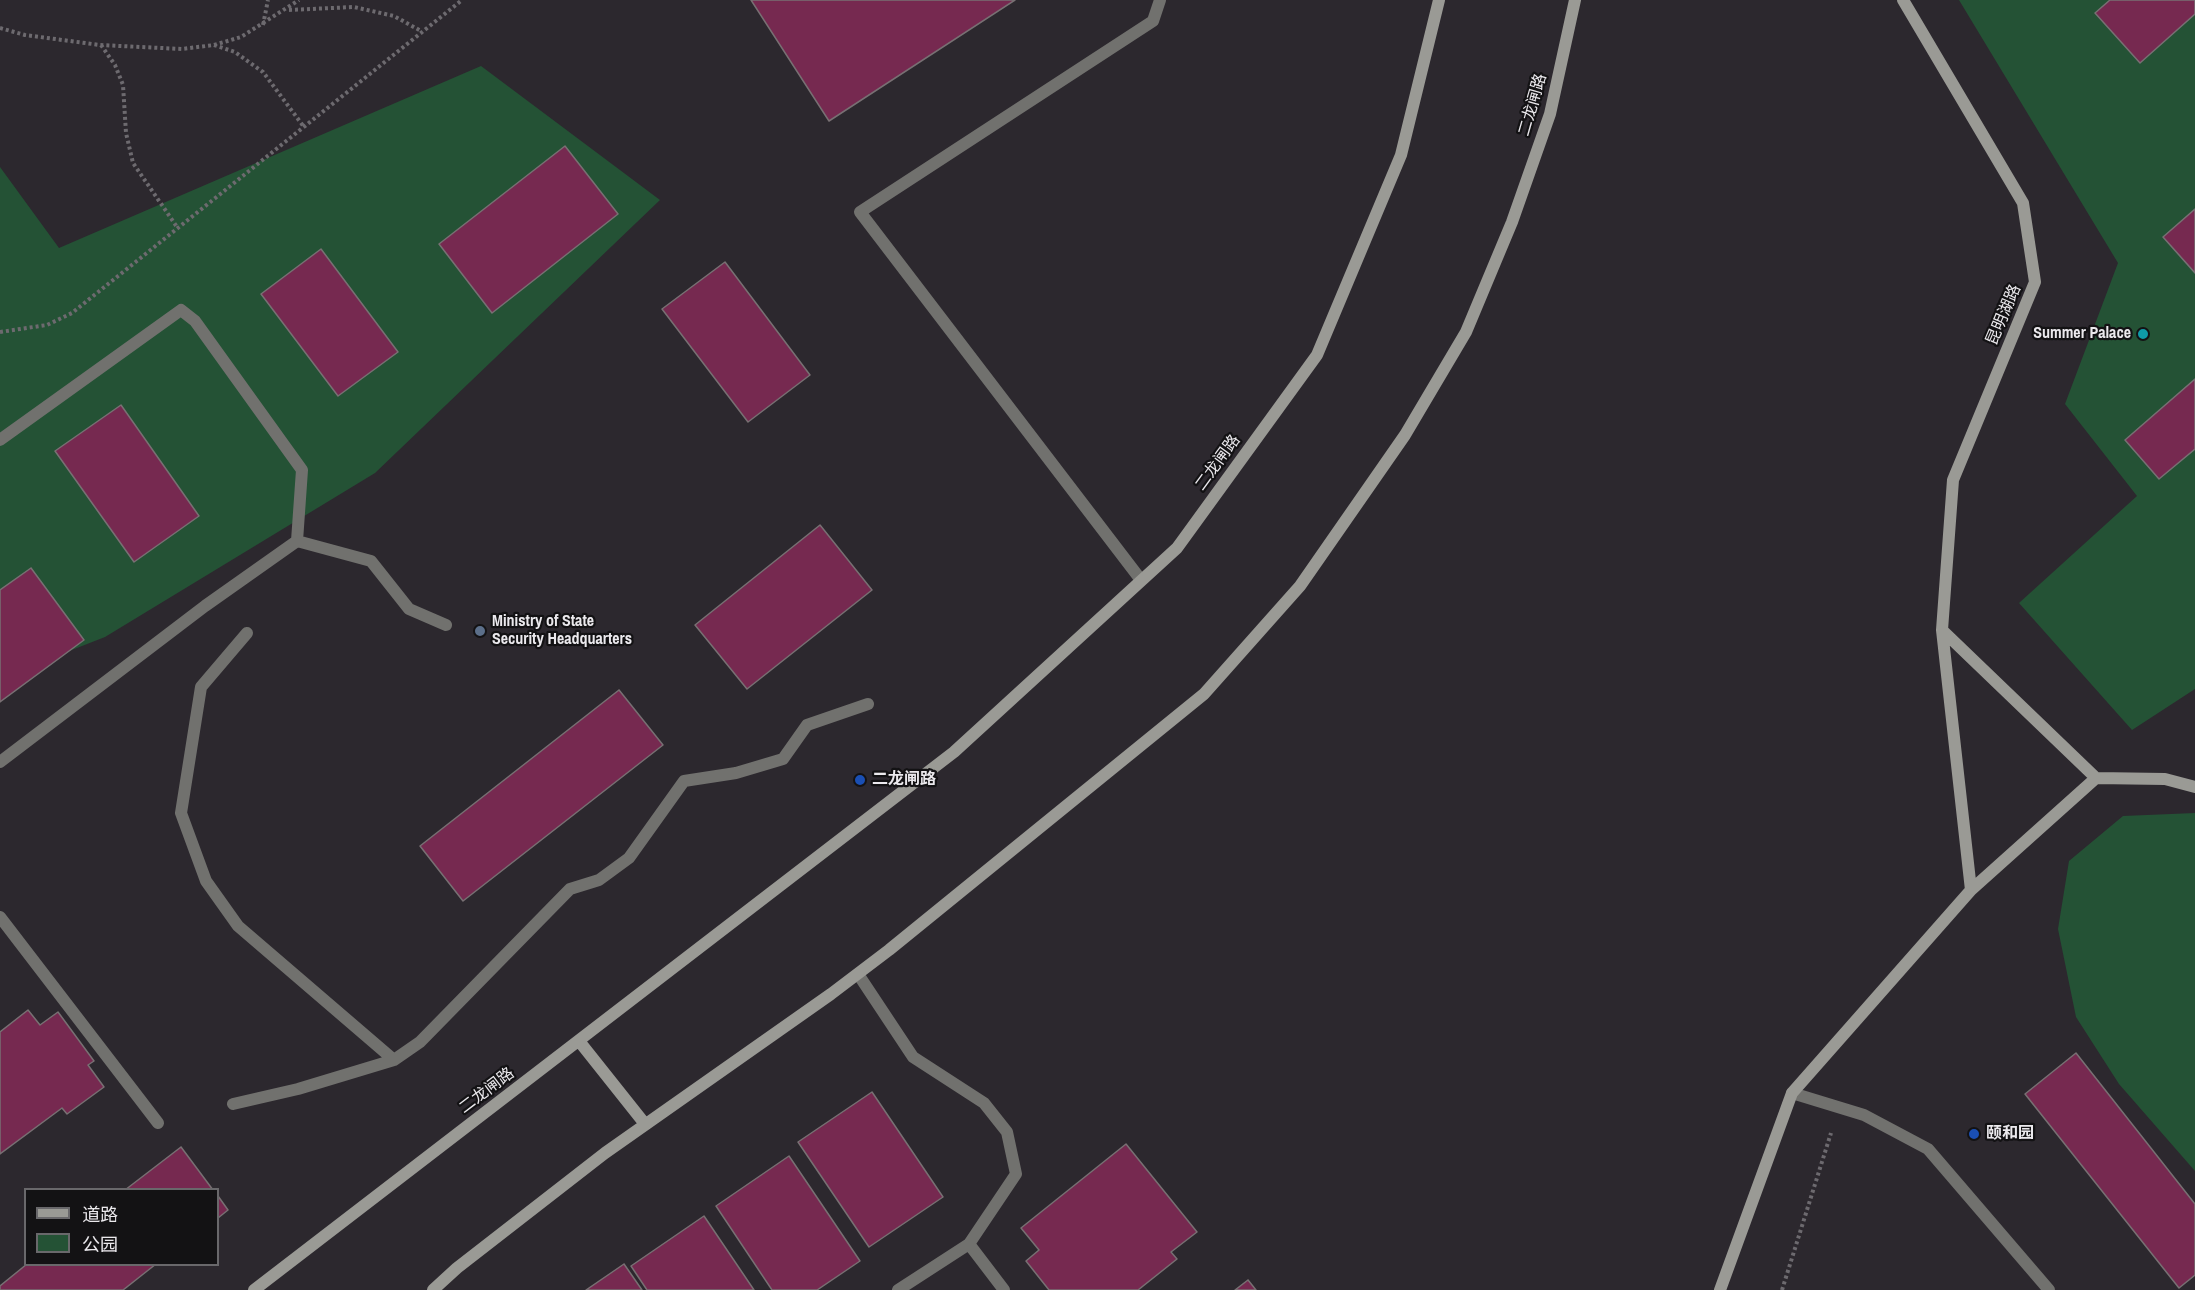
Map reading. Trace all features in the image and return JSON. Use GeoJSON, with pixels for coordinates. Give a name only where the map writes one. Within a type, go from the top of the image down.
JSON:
{"type":"FeatureCollection","features":[{"type":"Feature","properties":{"kind":"main road","name":"二龙闸路"},"geometry":{"type":"LineString","coordinates":[[254,1290],[954,752],[1177,548],[1317,355],[1401,155],[1439,0]]}},
{"type":"Feature","properties":{"kind":"main road","name":"二龙闸路"},"geometry":{"type":"LineString","coordinates":[[433,1290],[475,1253],[645,1124],[858,974],[1204,694],[1300,586],[1405,435],[1466,332],[1512,222],[1550,114],[1575,0]]}},
{"type":"Feature","properties":{"kind":"main road","name":"昆明湖路"},"geometry":{"type":"LineString","coordinates":[[1903,0],[2023,203],[2035,282],[1953,480],[1942,630],[1971,890]]}},
{"type":"Feature","properties":{"kind":"main road"},"geometry":{"type":"LineString","coordinates":[[1942,630],[2096,778]]}},
{"type":"Feature","properties":{"kind":"main road"},"geometry":{"type":"LineString","coordinates":[[1720,1290],[1791,1093],[1971,890],[2096,778],[2165,779],[2195,787]]}},
{"type":"Feature","properties":{"kind":"main road"},"geometry":{"type":"LineString","coordinates":[[579,1041],[645,1124]]}},
{"type":"Feature","properties":{"kind":"street"},"geometry":{"type":"LineString","coordinates":[[1141,580],[861,212],[1153,21],[1160,0]]}},
{"type":"Feature","properties":{"kind":"street"},"geometry":{"type":"LineString","coordinates":[[0,440],[181,310],[195,321],[302,470],[297,541]]}},
{"type":"Feature","properties":{"kind":"street"},"geometry":{"type":"LineString","coordinates":[[297,541],[371,561],[409,609],[446,625]]}},
{"type":"Feature","properties":{"kind":"street"},"geometry":{"type":"LineString","coordinates":[[0,762],[205,606],[297,541]]}},
{"type":"Feature","properties":{"kind":"street"},"geometry":{"type":"LineString","coordinates":[[247,633],[201,687],[181,813],[206,881],[238,926],[394,1060]]}},
{"type":"Feature","properties":{"kind":"street"},"geometry":{"type":"LineString","coordinates":[[233,1104],[298,1089],[394,1060],[420,1042],[570,889],[599,880],[628,858],[684,781],[736,773],[783,759],[807,724],[868,704]]}},
{"type":"Feature","properties":{"kind":"street"},"geometry":{"type":"LineString","coordinates":[[0,917],[158,1123]]}},
{"type":"Feature","properties":{"kind":"street"},"geometry":{"type":"LineString","coordinates":[[858,974],[913,1057],[984,1103],[1007,1132],[1016,1174],[969,1244],[898,1290]]}},
{"type":"Feature","properties":{"kind":"street"},"geometry":{"type":"LineString","coordinates":[[1791,1093],[1864,1114],[1928,1149],[2049,1290]]}},
{"type":"Feature","properties":{"kind":"street"},"geometry":{"type":"LineString","coordinates":[[969,1244],[1004,1290]]}},
{"type":"Feature","properties":{"kind":"path"},"geometry":{"type":"LineString","coordinates":[[263,25],[268,0]]}},
{"type":"Feature","properties":{"kind":"path"},"geometry":{"type":"LineString","coordinates":[[0,28],[26,35],[100,45],[182,49],[214,45],[241,37],[299,0]]}},
{"type":"Feature","properties":{"kind":"path"},"geometry":{"type":"LineString","coordinates":[[0,332],[47,325],[72,313],[462,0]]}},
{"type":"Feature","properties":{"kind":"path"},"geometry":{"type":"LineString","coordinates":[[285,11],[303,7],[354,7],[394,16],[421,31]]}},
{"type":"Feature","properties":{"kind":"path"},"geometry":{"type":"LineString","coordinates":[[100,45],[115,65],[123,85],[126,133],[133,163],[177,227]]}},
{"type":"Feature","properties":{"kind":"path"},"geometry":{"type":"LineString","coordinates":[[214,45],[235,52],[263,72],[304,127]]}},
{"type":"Feature","properties":{"kind":"path"},"geometry":{"type":"LineString","coordinates":[[1782,1290],[1840,1107]]}},
{"type":"Feature","properties":{"kind":"green space","name":"Summer Palace"},"geometry":{"type":"Polygon","coordinates":[[[1959,0],[2195,0],[2195,689],[2132,730],[2019,603],[2137,496],[2065,404],[2118,263],[1959,0]]]}},
{"type":"Feature","properties":{"kind":"green space"},"geometry":{"type":"Polygon","coordinates":[[[481,66],[660,200],[375,473],[105,637],[0,678],[0,167],[59,248],[481,66]]]}},
{"type":"Feature","properties":{"kind":"green space"},"geometry":{"type":"Polygon","coordinates":[[[2195,813],[2195,1171],[2119,1084],[2076,1017],[2058,929],[2069,861],[2123,816],[2195,813]]]}},
{"type":"Feature","properties":{"kind":"building"},"geometry":{"type":"Polygon","coordinates":[[[751,0],[1015,0],[829,121],[751,0]]]}},
{"type":"Feature","properties":{"kind":"building"},"geometry":{"type":"Polygon","coordinates":[[[2110,0],[2195,0],[2195,14],[2140,63],[2095,13],[2110,0]]]}},
{"type":"Feature","properties":{"kind":"building"},"geometry":{"type":"Polygon","coordinates":[[[565,146],[618,214],[492,313],[439,244],[565,146]]]}},
{"type":"Feature","properties":{"kind":"building"},"geometry":{"type":"Polygon","coordinates":[[[2195,209],[2195,273],[2163,237],[2195,209]]]}},
{"type":"Feature","properties":{"kind":"building"},"geometry":{"type":"Polygon","coordinates":[[[321,249],[398,352],[338,396],[261,294],[321,249]]]}},
{"type":"Feature","properties":{"kind":"building"},"geometry":{"type":"Polygon","coordinates":[[[725,262],[810,375],[748,422],[662,309],[725,262]]]}},
{"type":"Feature","properties":{"kind":"building"},"geometry":{"type":"Polygon","coordinates":[[[2195,379],[2195,449],[2159,479],[2125,440],[2195,379]]]}},
{"type":"Feature","properties":{"kind":"building"},"geometry":{"type":"Polygon","coordinates":[[[121,405],[199,516],[134,562],[55,451],[121,405]]]}},
{"type":"Feature","properties":{"kind":"building"},"geometry":{"type":"Polygon","coordinates":[[[820,525],[872,590],[747,689],[695,625],[820,525]]]}},
{"type":"Feature","properties":{"kind":"building"},"geometry":{"type":"Polygon","coordinates":[[[31,568],[84,640],[0,702],[0,590],[31,568]]]}},
{"type":"Feature","properties":{"kind":"building"},"geometry":{"type":"Polygon","coordinates":[[[619,690],[663,745],[463,901],[420,846],[619,690]]]}},
{"type":"Feature","properties":{"kind":"building"},"geometry":{"type":"Polygon","coordinates":[[[28,1010],[40,1025],[58,1012],[94,1061],[88,1065],[104,1087],[67,1114],[62,1108],[0,1154],[0,1032],[28,1010]]]}},
{"type":"Feature","properties":{"kind":"building"},"geometry":{"type":"Polygon","coordinates":[[[2076,1053],[2195,1204],[2195,1275],[2179,1288],[2025,1094],[2076,1053]]]}},
{"type":"Feature","properties":{"kind":"building"},"geometry":{"type":"Polygon","coordinates":[[[872,1092],[943,1197],[869,1247],[798,1142],[872,1092]]]}},
{"type":"Feature","properties":{"kind":"building"},"geometry":{"type":"Polygon","coordinates":[[[1126,1144],[1197,1232],[1171,1252],[1177,1259],[1138,1290],[1049,1290],[1026,1261],[1039,1250],[1021,1228],[1126,1144]]]}},
{"type":"Feature","properties":{"kind":"building"},"geometry":{"type":"Polygon","coordinates":[[[181,1147],[212,1188],[128,1188],[181,1147]]]}},
{"type":"Feature","properties":{"kind":"building"},"geometry":{"type":"Polygon","coordinates":[[[789,1156],[860,1261],[817,1290],[772,1290],[716,1206],[789,1156]]]}},
{"type":"Feature","properties":{"kind":"building"},"geometry":{"type":"Polygon","coordinates":[[[219,1197],[228,1210],[219,1217],[219,1197]]]}},
{"type":"Feature","properties":{"kind":"building"},"geometry":{"type":"Polygon","coordinates":[[[704,1216],[754,1290],[647,1290],[631,1266],[704,1216]]]}},
{"type":"Feature","properties":{"kind":"building"},"geometry":{"type":"Polygon","coordinates":[[[624,1264],[642,1290],[586,1290],[624,1264]]]}},
{"type":"Feature","properties":{"kind":"building"},"geometry":{"type":"Polygon","coordinates":[[[25,1266],[153,1266],[123,1290],[0,1290],[0,1286],[25,1266]]]}},
{"type":"Feature","properties":{"kind":"building"},"geometry":{"type":"Polygon","coordinates":[[[1248,1280],[1256,1290],[1235,1290],[1248,1280]]]}},
{"type":"Feature","properties":{"kind":"place","name":"Summer Palace"},"geometry":{"type":"Point","coordinates":[2143,334]}},
{"type":"Feature","properties":{"kind":"place","name":"Ministry of State Security Headquarters"},"geometry":{"type":"Point","coordinates":[480,631]}},
{"type":"Feature","properties":{"kind":"place","name":"二龙闸路"},"geometry":{"type":"Point","coordinates":[860,780]}},
{"type":"Feature","properties":{"kind":"place","name":"颐和园"},"geometry":{"type":"Point","coordinates":[1974,1134]}}]}
